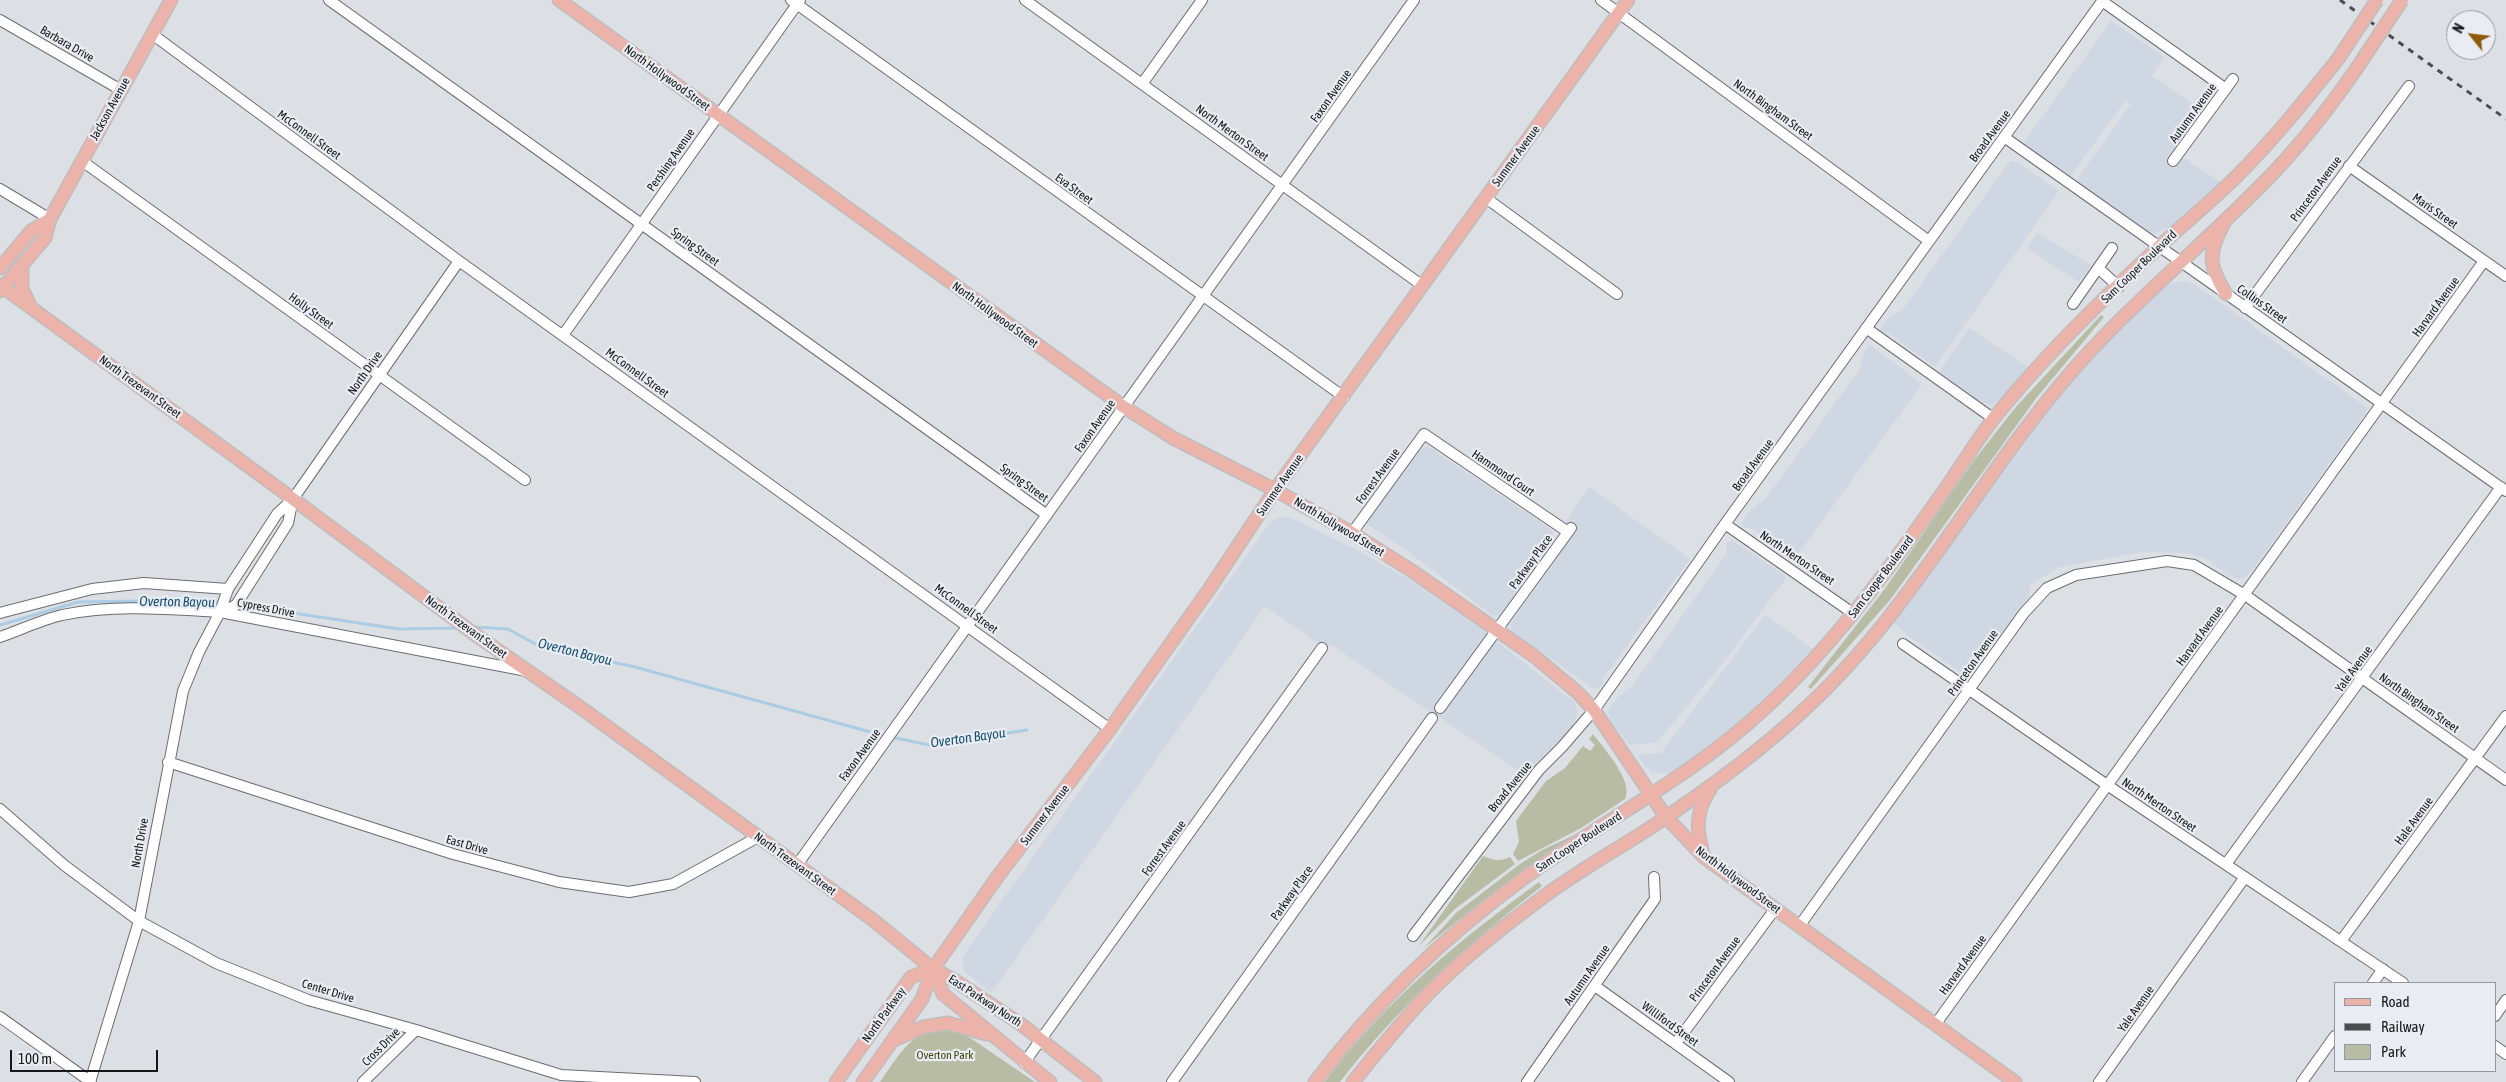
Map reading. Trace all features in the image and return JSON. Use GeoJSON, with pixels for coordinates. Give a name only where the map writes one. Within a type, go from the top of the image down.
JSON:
{"type":"FeatureCollection","features":[{"type":"Feature","properties":{"kind":"main road","name":"Jackson Avenue"},"geometry":{"type":"LineString","coordinates":[[1,288],[45,238],[50,219],[171,0]]}},
{"type":"Feature","properties":{"kind":"main road","name":"North Hollywood Street"},"geometry":{"type":"LineString","coordinates":[[559,0],[1124,407],[1179,442],[1275,490],[1352,533],[1498,630],[1564,681],[1594,710],[1666,817],[1705,858],[2015,1082]]}},
{"type":"Feature","properties":{"kind":"main road","name":"Summer Avenue"},"geometry":{"type":"LineString","coordinates":[[932,969],[998,876],[1110,729],[1210,588],[1275,490],[1424,286],[1628,0]]}},
{"type":"Feature","properties":{"kind":"main road","name":"Sam Cooper Boulevard"},"geometry":{"type":"LineString","coordinates":[[1315,1082],[1347,1039],[1392,990],[1456,933],[1524,878],[1705,758],[1762,711],[1804,669],[1854,614],[1920,525],[1994,419],[2033,374],[2159,247],[2237,176],[2291,117],[2338,59],[2377,0]]}},
{"type":"Feature","properties":{"kind":"main road","name":"Sam Cooper Boulevard"},"geometry":{"type":"LineString","coordinates":[[1353,1082],[1430,992],[1539,899],[1666,817],[1748,759],[1810,706],[1864,646],[1918,578],[2013,444],[2062,382],[2112,329],[2276,170],[2320,120],[2402,0]]}},
{"type":"Feature","properties":{"kind":"main road","name":"Jackson Avenue"},"geometry":{"type":"LineString","coordinates":[[0,268],[31,231],[50,219]]}},
{"type":"Feature","properties":{"kind":"main road"},"geometry":{"type":"LineString","coordinates":[[2226,219],[2212,252],[2212,272],[2226,294]]}},
{"type":"Feature","properties":{"kind":"main road"},"geometry":{"type":"LineString","coordinates":[[22,265],[22,288],[31,308]]}},
{"type":"Feature","properties":{"kind":"main road","name":"North Trezevant Street"},"geometry":{"type":"LineString","coordinates":[[1,288],[293,498],[460,624],[873,920],[932,969]]}},
{"type":"Feature","properties":{"kind":"main road"},"geometry":{"type":"LineString","coordinates":[[1705,858],[1698,835],[1698,817],[1702,802],[1717,781]]}},
{"type":"Feature","properties":{"kind":"main road","name":"East Parkway North"},"geometry":{"type":"LineString","coordinates":[[932,969],[954,980],[1022,1025],[1095,1082]]}},
{"type":"Feature","properties":{"kind":"main road","name":"East Parkway North"},"geometry":{"type":"LineString","coordinates":[[932,969],[943,994],[1050,1082]]}},
{"type":"Feature","properties":{"kind":"main road","name":"North Parkway"},"geometry":{"type":"LineString","coordinates":[[863,1082],[922,999],[932,969]]}},
{"type":"Feature","properties":{"kind":"main road","name":"North Parkway"},"geometry":{"type":"LineString","coordinates":[[836,1082],[911,977],[932,969]]}},
{"type":"Feature","properties":{"kind":"main road"},"geometry":{"type":"LineString","coordinates":[[892,1042],[923,1027],[948,1023],[992,1036]]}},
{"type":"Feature","properties":{"kind":"street","name":"Spring Street"},"geometry":{"type":"LineString","coordinates":[[329,0],[1047,515]]}},
{"type":"Feature","properties":{"kind":"street","name":"North Merton Street"},"geometry":{"type":"LineString","coordinates":[[1025,0],[1424,286]]}},
{"type":"Feature","properties":{"kind":"street"},"geometry":{"type":"LineString","coordinates":[[1142,84],[1202,0]]}},
{"type":"Feature","properties":{"kind":"street","name":"Faxon Avenue"},"geometry":{"type":"LineString","coordinates":[[796,865],[1414,0]]}},
{"type":"Feature","properties":{"kind":"street","name":"North Bingham Street"},"geometry":{"type":"LineString","coordinates":[[1601,0],[1929,241]]}},
{"type":"Feature","properties":{"kind":"street"},"geometry":{"type":"LineString","coordinates":[[2102,0],[2226,89]]}},
{"type":"Feature","properties":{"kind":"street","name":"Broad Avenue"},"geometry":{"type":"LineString","coordinates":[[1413,936],[1539,770],[1594,710],[1725,524],[2102,0]]}},
{"type":"Feature","properties":{"kind":"street","name":"Pershing Avenue"},"geometry":{"type":"LineString","coordinates":[[563,335],[796,1]]}},
{"type":"Feature","properties":{"kind":"street","name":"Eva Street"},"geometry":{"type":"LineString","coordinates":[[796,1],[1344,397]]}},
{"type":"Feature","properties":{"kind":"street","name":"Barbara Drive"},"geometry":{"type":"LineString","coordinates":[[0,20],[121,90]]}},
{"type":"Feature","properties":{"kind":"street","name":"McConnell Street"},"geometry":{"type":"LineString","coordinates":[[152,34],[459,262],[1110,729]]}},
{"type":"Feature","properties":{"kind":"street","name":"Autumn Avenue"},"geometry":{"type":"LineString","coordinates":[[2173,161],[2233,79]]}},
{"type":"Feature","properties":{"kind":"street","name":"Princeton Avenue"},"geometry":{"type":"LineString","coordinates":[[2245,308],[2409,86]]}},
{"type":"Feature","properties":{"kind":"street","name":"Collins Street"},"geometry":{"type":"LineString","coordinates":[[2004,137],[2503,489]]}},
{"type":"Feature","properties":{"kind":"street","name":"Holly Street"},"geometry":{"type":"LineString","coordinates":[[82,161],[525,480]]}},
{"type":"Feature","properties":{"kind":"street","name":"Maris Street"},"geometry":{"type":"LineString","coordinates":[[2349,166],[2506,276]]}},
{"type":"Feature","properties":{"kind":"street"},"geometry":{"type":"LineString","coordinates":[[0,188],[50,219]]}},
{"type":"Feature","properties":{"kind":"street"},"geometry":{"type":"LineString","coordinates":[[1486,198],[1617,294]]}},
{"type":"Feature","properties":{"kind":"street"},"geometry":{"type":"LineString","coordinates":[[2073,304],[2112,248]]}},
{"type":"Feature","properties":{"kind":"street","name":"Harvard Avenue"},"geometry":{"type":"LineString","coordinates":[[1936,1025],[2484,261]]}},
{"type":"Feature","properties":{"kind":"street","name":"North Drive"},"geometry":{"type":"LineString","coordinates":[[90,1082],[139,921],[182,691],[199,652],[225,603],[278,514],[293,498],[459,262]]}},
{"type":"Feature","properties":{"kind":"street"},"geometry":{"type":"LineString","coordinates":[[2098,268],[2119,287]]}},
{"type":"Feature","properties":{"kind":"street"},"geometry":{"type":"LineString","coordinates":[[1866,328],[1994,419]]}},
{"type":"Feature","properties":{"kind":"street","name":"Hammond Court"},"geometry":{"type":"LineString","coordinates":[[1424,434],[1569,530]]}},
{"type":"Feature","properties":{"kind":"street","name":"Forrest Avenue"},"geometry":{"type":"LineString","coordinates":[[1352,533],[1424,434]]}},
{"type":"Feature","properties":{"kind":"street","name":"Yale Avenue"},"geometry":{"type":"LineString","coordinates":[[2226,864],[2503,489]]}},
{"type":"Feature","properties":{"kind":"street","name":"North Drive"},"geometry":{"type":"LineString","coordinates":[[225,603],[239,600],[288,523],[293,498]]}},
{"type":"Feature","properties":{"kind":"street","name":"North Merton Street"},"geometry":{"type":"LineString","coordinates":[[1725,524],[1854,614]]}},
{"type":"Feature","properties":{"kind":"street","name":"Parkway Place"},"geometry":{"type":"LineString","coordinates":[[1440,708],[1569,530]]}},
{"type":"Feature","properties":{"kind":"street","name":"Princeton Avenue"},"geometry":{"type":"LineString","coordinates":[[1800,925],[2024,613],[2047,588],[2076,575],[2168,561],[2194,565],[2245,595]]}},
{"type":"Feature","properties":{"kind":"street","name":"Cypress Drive"},"geometry":{"type":"LineString","coordinates":[[0,613],[92,589],[144,583],[527,671]]}},
{"type":"Feature","properties":{"kind":"street","name":"North Bingham Street"},"geometry":{"type":"LineString","coordinates":[[2245,595],[2506,780]]}},
{"type":"Feature","properties":{"kind":"street","name":"Cypress Drive"},"geometry":{"type":"LineString","coordinates":[[0,637],[62,616],[113,608],[225,603]]}},
{"type":"Feature","properties":{"kind":"street","name":"North Merton Street"},"geometry":{"type":"LineString","coordinates":[[1903,644],[2107,785],[2402,982]]}},
{"type":"Feature","properties":{"kind":"street","name":"Forrest Avenue"},"geometry":{"type":"LineString","coordinates":[[1024,1062],[1322,648]]}},
{"type":"Feature","properties":{"kind":"street","name":"Hale Avenue"},"geometry":{"type":"LineString","coordinates":[[2341,941],[2506,716]]}},
{"type":"Feature","properties":{"kind":"street","name":"Parkway Place"},"geometry":{"type":"LineString","coordinates":[[1172,1082],[1432,718]]}},
{"type":"Feature","properties":{"kind":"street","name":"East Drive"},"geometry":{"type":"LineString","coordinates":[[168,762],[453,854],[559,882],[629,892],[673,884],[758,837]]}},
{"type":"Feature","properties":{"kind":"street","name":"Center Drive"},"geometry":{"type":"LineString","coordinates":[[0,809],[64,865],[139,921],[216,963],[299,996],[416,1030],[561,1076],[694,1082]]}},
{"type":"Feature","properties":{"kind":"street","name":"Yale Avenue"},"geometry":{"type":"LineString","coordinates":[[2099,1082],[2245,877]]}},
{"type":"Feature","properties":{"kind":"street","name":"Autumn Avenue"},"geometry":{"type":"LineString","coordinates":[[1526,1082],[1655,898],[1654,878]]}},
{"type":"Feature","properties":{"kind":"street","name":"Princeton Avenue"},"geometry":{"type":"LineString","coordinates":[[1676,1044],[1775,909]]}},
{"type":"Feature","properties":{"kind":"street"},"geometry":{"type":"LineString","coordinates":[[2374,982],[2383,969]]}},
{"type":"Feature","properties":{"kind":"street","name":"Williford Street"},"geometry":{"type":"LineString","coordinates":[[1595,986],[1729,1082]]}},
{"type":"Feature","properties":{"kind":"street"},"geometry":{"type":"LineString","coordinates":[[2496,1015],[2506,1000]]}},
{"type":"Feature","properties":{"kind":"street"},"geometry":{"type":"LineString","coordinates":[[0,1017],[90,1082]]}},
{"type":"Feature","properties":{"kind":"street","name":"Cross Drive"},"geometry":{"type":"LineString","coordinates":[[363,1082],[416,1030]]}},
{"type":"Feature","properties":{"kind":"street"},"geometry":{"type":"LineString","coordinates":[[2302,1082],[2334,1037]]}},
{"type":"Feature","properties":{"kind":"shaded area"},"geometry":{"type":"Polygon","coordinates":[[[2111,21],[2165,57],[2152,76],[2203,111],[2173,151],[2220,182],[2170,227],[2153,234],[2142,229],[2075,182],[2131,104],[2126,100],[2069,178],[2026,146],[2024,142],[2111,21]]]}},
{"type":"Feature","properties":{"kind":"shaded area"},"geometry":{"type":"Polygon","coordinates":[[[2010,161],[2017,162],[2059,191],[1935,367],[1888,333],[1878,331],[1888,319],[1903,309],[2010,161]]]}},
{"type":"Feature","properties":{"kind":"shaded area"},"geometry":{"type":"Polygon","coordinates":[[[2037,233],[2091,265],[2079,282],[2027,248],[2037,233]]]}},
{"type":"Feature","properties":{"kind":"shaded area"},"geometry":{"type":"Polygon","coordinates":[[[2186,281],[2196,285],[2367,408],[2365,414],[2251,572],[2243,579],[2235,578],[2224,572],[2209,560],[2190,554],[2177,553],[2142,552],[2059,567],[2030,585],[2029,597],[1970,675],[1960,672],[1907,635],[1893,622],[2051,407],[2097,353],[2156,295],[2171,283],[2186,281]]]}},
{"type":"Feature","properties":{"kind":"shaded area"},"geometry":{"type":"Polygon","coordinates":[[[1969,328],[2028,367],[1993,405],[1980,402],[1939,372],[1969,328]]]}},
{"type":"Feature","properties":{"kind":"shaded area"},"geometry":{"type":"Polygon","coordinates":[[[1869,344],[1922,384],[1795,558],[1755,530],[1743,526],[1742,522],[1747,513],[1766,498],[1860,369],[1864,352],[1869,344]]]}},
{"type":"Feature","properties":{"kind":"shaded area"},"geometry":{"type":"Polygon","coordinates":[[[1427,446],[1548,527],[1553,533],[1551,546],[1503,614],[1498,617],[1492,615],[1410,553],[1368,525],[1367,522],[1419,451],[1427,446]]]}},
{"type":"Feature","properties":{"kind":"shaded area"},"geometry":{"type":"Polygon","coordinates":[[[1589,487],[1690,559],[1604,677],[1602,686],[1593,689],[1512,631],[1510,625],[1575,531],[1564,524],[1589,487]]]}},
{"type":"Feature","properties":{"kind":"shaded area"},"geometry":{"type":"Polygon","coordinates":[[[1287,516],[1357,550],[1413,582],[1481,629],[1574,702],[1577,710],[1576,719],[1570,730],[1525,775],[1330,644],[1327,649],[1265,606],[991,993],[964,971],[962,961],[967,950],[1266,528],[1274,519],[1287,516]]]}},
{"type":"Feature","properties":{"kind":"shaded area"},"geometry":{"type":"Polygon","coordinates":[[[1732,540],[1787,577],[1723,663],[1657,742],[1630,745],[1611,723],[1607,712],[1618,697],[1632,686],[1727,553],[1726,543],[1732,540]]]}},
{"type":"Feature","properties":{"kind":"shaded area"},"geometry":{"type":"Polygon","coordinates":[[[1765,615],[1814,650],[1749,715],[1674,774],[1653,772],[1646,767],[1637,755],[1661,753],[1765,615]]]}},
{"type":"Feature","properties":{"kind":"green space"},"geometry":{"type":"Polygon","coordinates":[[[2101,315],[2104,317],[2037,397],[1890,600],[1811,689],[1808,687],[1884,590],[1975,459],[2015,408],[2101,315]]]}},
{"type":"Feature","properties":{"kind":"green space"},"geometry":{"type":"Polygon","coordinates":[[[1593,734],[1622,774],[1627,792],[1625,799],[1581,828],[1518,861],[1513,854],[1519,842],[1516,821],[1546,781],[1565,768],[1583,746],[1590,751],[1595,745],[1589,739],[1593,734]]]}},
{"type":"Feature","properties":{"kind":"green space"},"geometry":{"type":"Polygon","coordinates":[[[1622,804],[1478,904],[1423,949],[1456,913],[1520,864],[1542,850],[1581,832],[1622,804]]]}},
{"type":"Feature","properties":{"kind":"green space"},"geometry":{"type":"Polygon","coordinates":[[[1483,856],[1496,860],[1510,857],[1515,864],[1455,909],[1418,947],[1483,856]]]}},
{"type":"Feature","properties":{"kind":"green space"},"geometry":{"type":"Polygon","coordinates":[[[1539,882],[1542,886],[1487,931],[1410,1002],[1362,1054],[1340,1082],[1325,1082],[1372,1025],[1424,974],[1480,926],[1539,882]]]}},
{"type":"Feature","properties":{"kind":"green space","name":"Overton Park"},"geometry":{"type":"Polygon","coordinates":[[[932,1028],[957,1029],[1035,1082],[880,1082],[908,1044],[932,1028]]]}},
{"type":"Feature","properties":{"kind":"waterway","name":"Overton Bayou"},"geometry":{"type":"LineString","coordinates":[[0,625],[78,602],[205,600],[221,602]]}},
{"type":"Feature","properties":{"kind":"waterway","name":"Overton Bayou"},"geometry":{"type":"LineString","coordinates":[[240,605],[399,629],[459,628]]}},
{"type":"Feature","properties":{"kind":"waterway","name":"Overton Bayou"},"geometry":{"type":"LineString","coordinates":[[473,627],[508,629],[539,646],[635,667],[885,736]]}},
{"type":"Feature","properties":{"kind":"waterway","name":"Overton Bayou"},"geometry":{"type":"LineString","coordinates":[[891,737],[929,745],[1027,730]]}},
{"type":"Feature","properties":{"kind":"railway"},"geometry":{"type":"LineString","coordinates":[[2340,0],[2506,119]]}}]}
